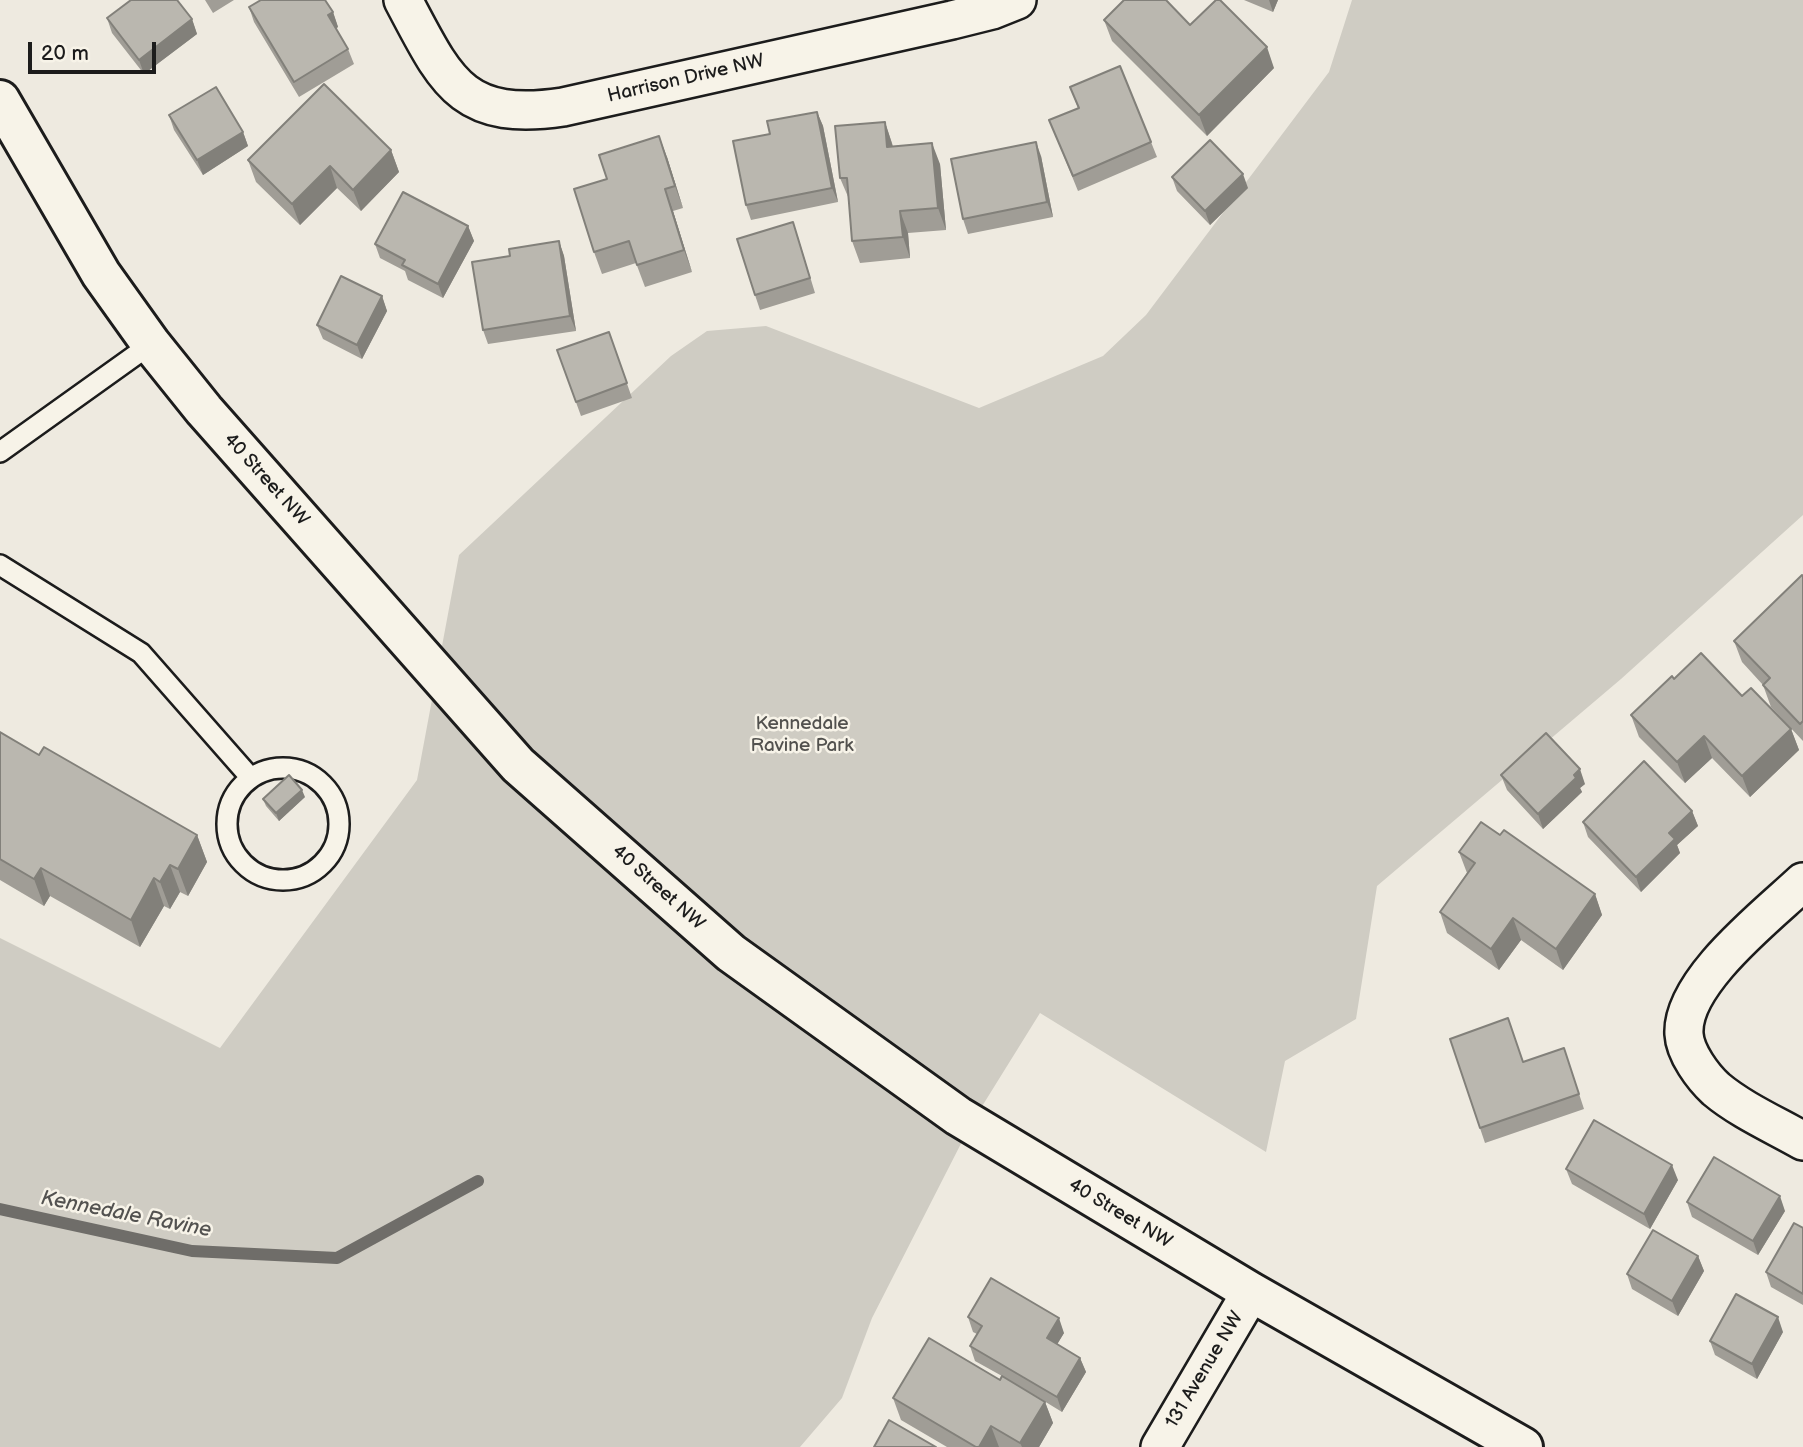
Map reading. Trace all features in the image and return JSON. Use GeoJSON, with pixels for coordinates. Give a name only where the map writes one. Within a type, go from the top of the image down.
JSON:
{"type":"FeatureCollection","features":[{"type":"Feature","properties":{"kind":"street","name":"Harrison Drive NW"},"geometry":{"type":"LineString","coordinates":[[404,0],[433,57],[447,77],[485,105],[510,111],[534,111],[563,107],[952,20],[992,10],[1017,0]]}},
{"type":"Feature","properties":{"kind":"street","name":"40 Street NW"},"geometry":{"type":"LineString","coordinates":[[0,100],[101,274],[151,344],[213,421],[518,765],[730,953],[958,1116],[1251,1292],[1523,1447]]}},
{"type":"Feature","properties":{"kind":"street"},"geometry":{"type":"LineString","coordinates":[[1803,882],[1714,966],[1689,1010],[1684,1034],[1691,1054],[1716,1088],[1803,1141]]}},
{"type":"Feature","properties":{"kind":"street","name":"131 Avenue NW"},"geometry":{"type":"LineString","coordinates":[[1160,1447],[1251,1292]]}},
{"type":"Feature","properties":{"kind":"lane"},"geometry":{"type":"LineString","coordinates":[[0,452],[151,344]]}},
{"type":"Feature","properties":{"kind":"lane"},"geometry":{"type":"LineString","coordinates":[[0,565],[141,653],[250,777]]}},
{"type":"Feature","properties":{"kind":"lane"},"geometry":{"type":"LineString","coordinates":[[287,767],[305,772],[321,781],[332,795],[338,811],[340,829],[326,861],[310,873],[293,880],[273,880],[255,874],[240,862],[230,846],[226,827],[228,808],[236,790],[250,777],[268,769],[287,767]]}},
{"type":"Feature","properties":{"kind":"green space","name":"Kennedale Ravine Park"},"geometry":{"type":"Polygon","coordinates":[[[1352,0],[1803,0],[1803,515],[1621,679],[1377,886],[1356,1019],[1285,1061],[1266,1152],[1040,1013],[971,1124],[872,1318],[842,1398],[800,1447],[0,1447],[0,938],[220,1048],[417,780],[459,555],[671,356],[707,331],[766,326],[979,408],[1103,356],[1146,315],[1329,72],[1352,0]]]}},
{"type":"Feature","properties":{"kind":"building"},"geometry":{"type":"Polygon","coordinates":[[[131,0],[177,0],[192,19],[139,60],[107,18],[131,0]]]}},
{"type":"Feature","properties":{"kind":"building"},"geometry":{"type":"Polygon","coordinates":[[[261,0],[325,0],[333,12],[328,15],[348,49],[294,82],[249,7],[261,0]]]}},
{"type":"Feature","properties":{"kind":"building"},"geometry":{"type":"Polygon","coordinates":[[[1124,0],[1166,0],[1190,25],[1216,0],[1220,0],[1267,47],[1199,115],[1104,20],[1124,0]]]}},
{"type":"Feature","properties":{"kind":"building"},"geometry":{"type":"Polygon","coordinates":[[[1120,66],[1151,142],[1073,176],[1049,120],[1079,108],[1070,87],[1120,66]]]}},
{"type":"Feature","properties":{"kind":"building"},"geometry":{"type":"Polygon","coordinates":[[[324,84],[391,150],[353,190],[330,166],[292,204],[248,160],[324,84]]]}},
{"type":"Feature","properties":{"kind":"building"},"geometry":{"type":"Polygon","coordinates":[[[216,87],[243,132],[197,160],[169,115],[216,87]]]}},
{"type":"Feature","properties":{"kind":"building"},"geometry":{"type":"Polygon","coordinates":[[[817,112],[832,188],[746,205],[733,141],[770,134],[767,121],[817,112]]]}},
{"type":"Feature","properties":{"kind":"building"},"geometry":{"type":"Polygon","coordinates":[[[885,122],[887,147],[932,143],[938,208],[900,211],[903,237],[852,241],[847,178],[840,178],[835,126],[885,122]]]}},
{"type":"Feature","properties":{"kind":"building"},"geometry":{"type":"Polygon","coordinates":[[[659,136],[675,186],[665,189],[684,250],[637,265],[629,241],[594,252],[574,189],[607,179],[599,155],[659,136]]]}},
{"type":"Feature","properties":{"kind":"building"},"geometry":{"type":"Polygon","coordinates":[[[1210,140],[1243,174],[1205,211],[1172,177],[1210,140]]]}},
{"type":"Feature","properties":{"kind":"building"},"geometry":{"type":"Polygon","coordinates":[[[1036,142],[1047,202],[963,219],[951,159],[1036,142]]]}},
{"type":"Feature","properties":{"kind":"building"},"geometry":{"type":"Polygon","coordinates":[[[403,192],[468,226],[438,284],[402,265],[405,260],[375,244],[403,192]]]}},
{"type":"Feature","properties":{"kind":"building"},"geometry":{"type":"Polygon","coordinates":[[[793,222],[810,278],[755,295],[737,239],[793,222]]]}},
{"type":"Feature","properties":{"kind":"building"},"geometry":{"type":"Polygon","coordinates":[[[559,241],[570,316],[483,330],[472,262],[510,256],[509,249],[559,241]]]}},
{"type":"Feature","properties":{"kind":"building"},"geometry":{"type":"Polygon","coordinates":[[[341,276],[382,296],[357,345],[317,325],[341,276]]]}},
{"type":"Feature","properties":{"kind":"building"},"geometry":{"type":"Polygon","coordinates":[[[609,332],[627,383],[576,402],[557,350],[609,332]]]}},
{"type":"Feature","properties":{"kind":"building"},"geometry":{"type":"Polygon","coordinates":[[[1802,575],[1803,721],[1800,724],[1763,685],[1770,678],[1734,641],[1802,575]]]}},
{"type":"Feature","properties":{"kind":"building"},"geometry":{"type":"Polygon","coordinates":[[[1701,653],[1742,696],[1751,688],[1791,729],[1742,776],[1704,736],[1677,762],[1631,715],[1701,653]]]}},
{"type":"Feature","properties":{"kind":"building"},"geometry":{"type":"Polygon","coordinates":[[[0,732],[39,755],[44,747],[197,835],[178,869],[170,865],[160,882],[154,878],[131,920],[41,868],[34,879],[0,859],[0,732]]]}},
{"type":"Feature","properties":{"kind":"building"},"geometry":{"type":"Polygon","coordinates":[[[1546,733],[1580,769],[1574,775],[1576,778],[1538,814],[1501,775],[1546,733]]]}},
{"type":"Feature","properties":{"kind":"building"},"geometry":{"type":"Polygon","coordinates":[[[1644,761],[1692,811],[1669,833],[1675,839],[1636,877],[1583,822],[1644,761]]]}},
{"type":"Feature","properties":{"kind":"building"},"geometry":{"type":"Polygon","coordinates":[[[289,775],[302,790],[276,813],[263,799],[289,775]]]}},
{"type":"Feature","properties":{"kind":"building"},"geometry":{"type":"Polygon","coordinates":[[[1481,822],[1500,835],[1504,830],[1595,894],[1556,949],[1513,918],[1491,949],[1440,912],[1475,863],[1459,852],[1481,822]]]}},
{"type":"Feature","properties":{"kind":"building"},"geometry":{"type":"Polygon","coordinates":[[[1508,1018],[1523,1062],[1564,1048],[1579,1094],[1480,1128],[1450,1039],[1508,1018]]]}},
{"type":"Feature","properties":{"kind":"building"},"geometry":{"type":"Polygon","coordinates":[[[1594,1120],[1672,1165],[1644,1214],[1566,1169],[1594,1120]]]}},
{"type":"Feature","properties":{"kind":"building"},"geometry":{"type":"Polygon","coordinates":[[[1714,1157],[1780,1196],[1753,1241],[1687,1202],[1714,1157]]]}},
{"type":"Feature","properties":{"kind":"building"},"geometry":{"type":"Polygon","coordinates":[[[1794,1223],[1803,1228],[1803,1294],[1766,1272],[1794,1223]]]}},
{"type":"Feature","properties":{"kind":"building"},"geometry":{"type":"Polygon","coordinates":[[[1653,1230],[1698,1256],[1672,1301],[1627,1274],[1653,1230]]]}},
{"type":"Feature","properties":{"kind":"building"},"geometry":{"type":"Polygon","coordinates":[[[991,1278],[1059,1318],[1047,1338],[1080,1358],[1057,1397],[970,1346],[982,1326],[968,1317],[991,1278]]]}},
{"type":"Feature","properties":{"kind":"building"},"geometry":{"type":"Polygon","coordinates":[[[1736,1294],[1778,1317],[1752,1364],[1710,1341],[1736,1294]]]}},
{"type":"Feature","properties":{"kind":"building"},"geometry":{"type":"Polygon","coordinates":[[[929,1338],[1000,1380],[1002,1376],[1045,1402],[1020,1443],[991,1426],[979,1447],[976,1447],[893,1398],[929,1338]]]}},
{"type":"Feature","properties":{"kind":"building"},"geometry":{"type":"Polygon","coordinates":[[[889,1420],[936,1447],[874,1447],[889,1420]]]}},
{"type":"Feature","properties":{"kind":"waterway","name":"Kennedale Ravine"},"geometry":{"type":"LineString","coordinates":[[0,1209],[192,1251],[337,1258],[478,1181]]}}]}
